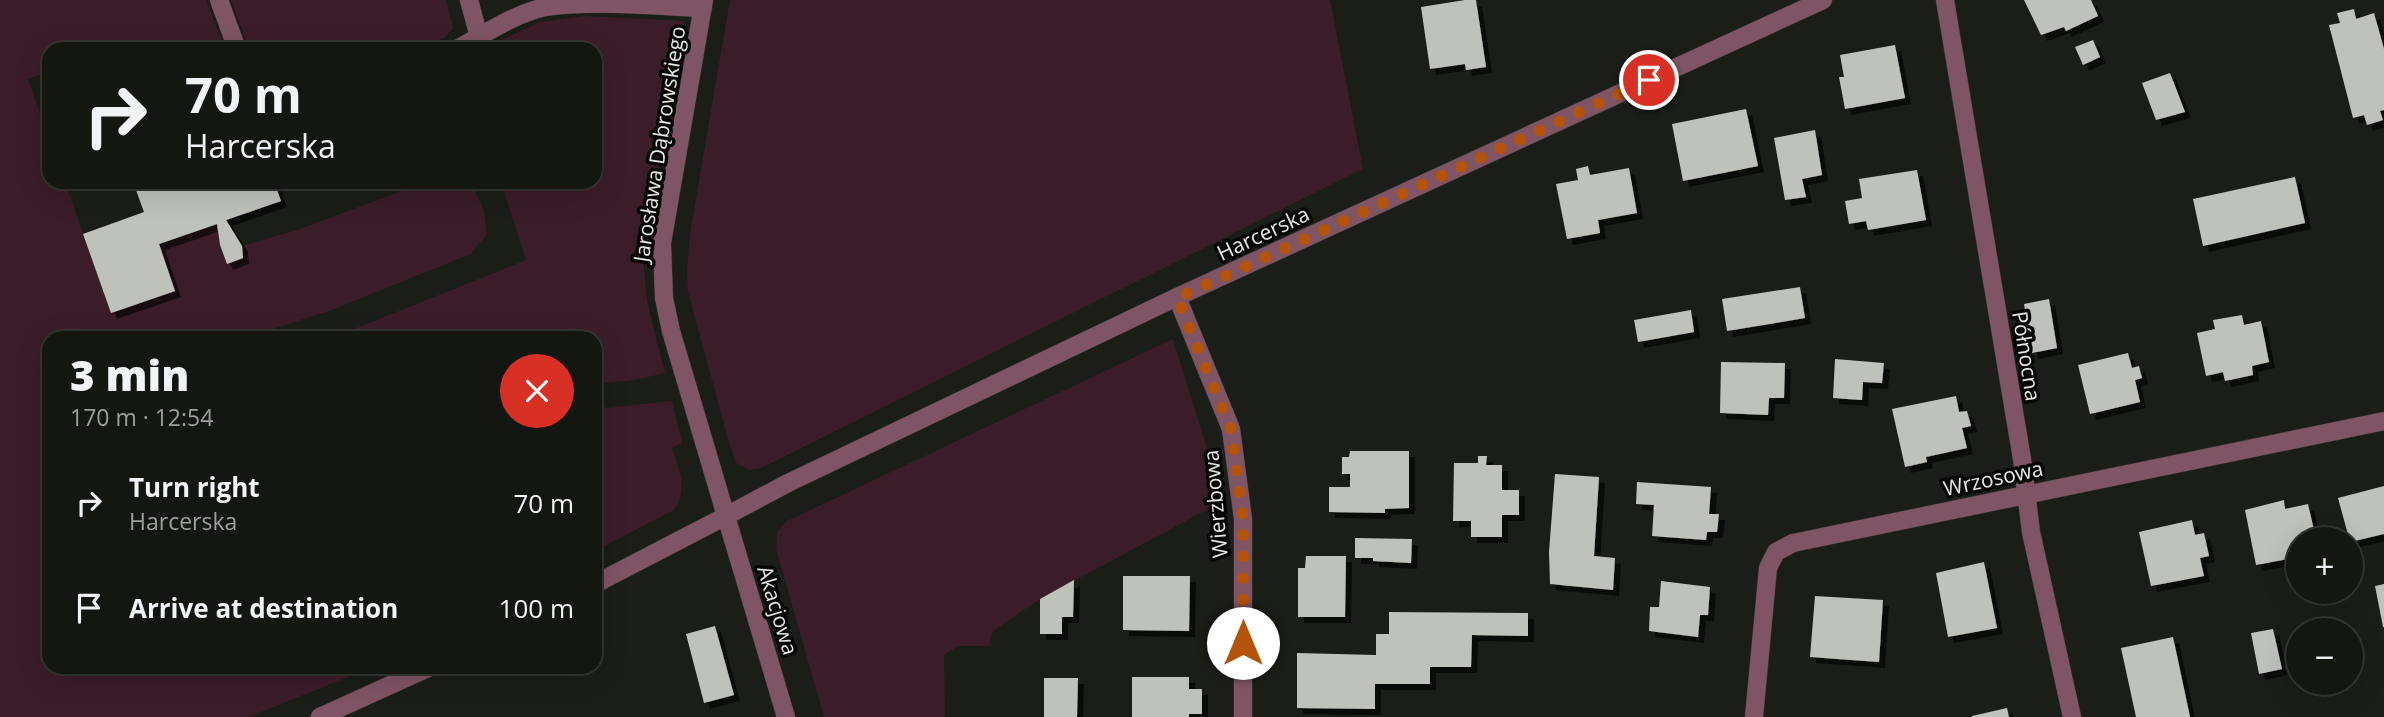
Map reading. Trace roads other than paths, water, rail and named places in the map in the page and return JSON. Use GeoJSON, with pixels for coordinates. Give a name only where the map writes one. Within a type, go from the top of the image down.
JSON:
{"type":"FeatureCollection","features":[{"type":"Feature","properties":{"kind":"street"},"geometry":{"type":"LineString","coordinates":[[219,0],[234,42]]}},
{"type":"Feature","properties":{"kind":"street"},"geometry":{"type":"LineString","coordinates":[[469,0],[479,37]]}},
{"type":"Feature","properties":{"kind":"street","name":"Harcerska"},"geometry":{"type":"LineString","coordinates":[[726,516],[801,477],[1177,298],[1823,0]]}},
{"type":"Feature","properties":{"kind":"street","name":"Północna"},"geometry":{"type":"LineString","coordinates":[[1945,0],[2031,532],[2072,717]]}},
{"type":"Feature","properties":{"kind":"street"},"geometry":{"type":"LineString","coordinates":[[470,42],[510,20],[545,7],[583,4],[704,4]]}},
{"type":"Feature","properties":{"kind":"street","name":"Jarosława Dąbrowskiego"},"geometry":{"type":"LineString","coordinates":[[704,4],[662,243],[662,273],[671,331],[726,516]]}},
{"type":"Feature","properties":{"kind":"street","name":"Wierzbowa"},"geometry":{"type":"LineString","coordinates":[[1177,298],[1231,429],[1243,519],[1243,717]]}},
{"type":"Feature","properties":{"kind":"street","name":"Wrzosowa"},"geometry":{"type":"LineString","coordinates":[[1754,717],[1768,568],[1776,552],[1793,543],[2384,421]]}},
{"type":"Feature","properties":{"kind":"street"},"geometry":{"type":"LineString","coordinates":[[602,580],[726,516]]}},
{"type":"Feature","properties":{"kind":"street","name":"Akacjowa"},"geometry":{"type":"LineString","coordinates":[[726,516],[786,717]]}},
{"type":"Feature","properties":{"kind":"street"},"geometry":{"type":"LineString","coordinates":[[320,717],[415,674]]}}]}
